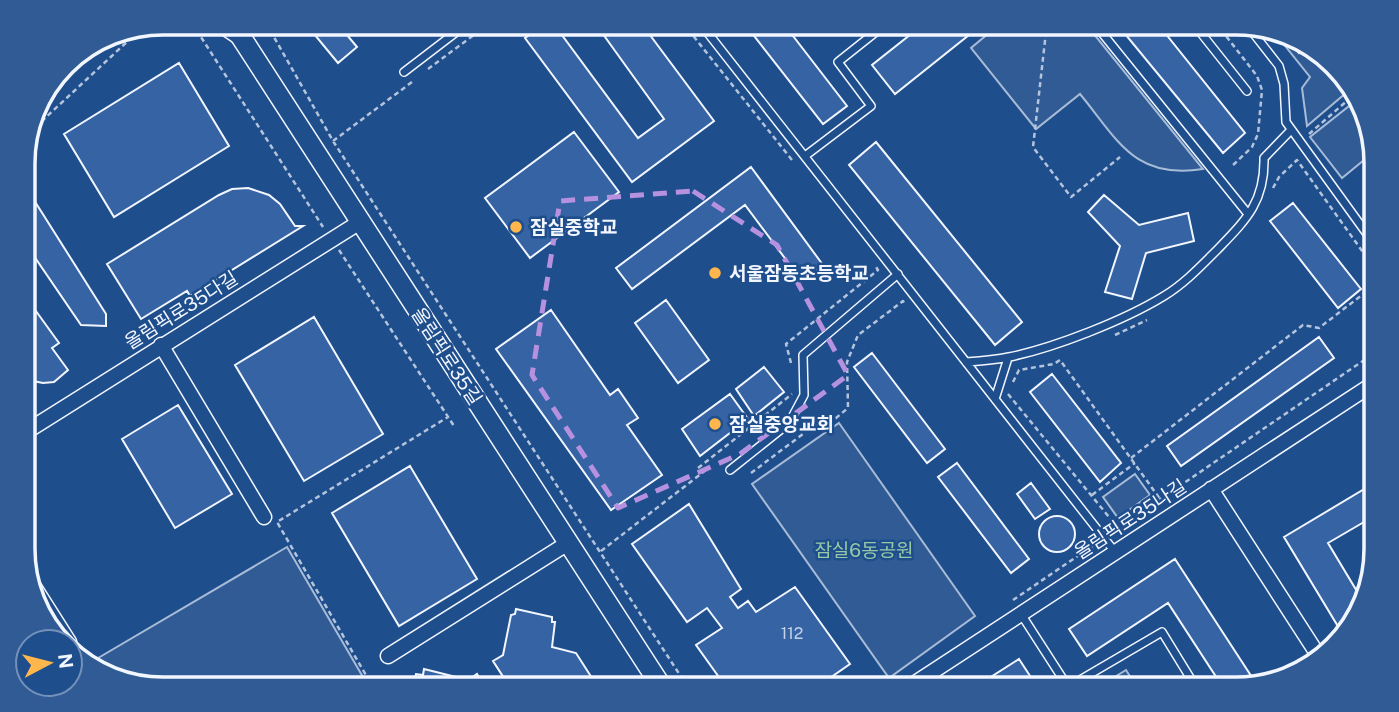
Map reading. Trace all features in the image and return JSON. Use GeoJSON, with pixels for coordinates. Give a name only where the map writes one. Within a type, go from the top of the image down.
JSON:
{"type":"FeatureCollection","features":[{"type":"Feature","properties":{"kind":"street","name":"올림픽로35길"},"geometry":{"type":"LineString","coordinates":[[240,35],[655,677]]}},
{"type":"Feature","properties":{"kind":"street","name":"올림픽로35다길"},"geometry":{"type":"LineString","coordinates":[[35,426],[329,236],[360,222]]}},
{"type":"Feature","properties":{"kind":"street"},"geometry":{"type":"LineString","coordinates":[[161,345],[264,517]]}},
{"type":"Feature","properties":{"kind":"street","name":"올림픽로35나길"},"geometry":{"type":"LineString","coordinates":[[924,677],[1364,390]]}},
{"type":"Feature","properties":{"kind":"street"},"geometry":{"type":"LineString","coordinates":[[1211,489],[1314,649]]}},
{"type":"Feature","properties":{"kind":"street"},"geometry":{"type":"LineString","coordinates":[[387,656],[568,542]]}},
{"type":"Feature","properties":{"kind":"lane"},"geometry":{"type":"LineString","coordinates":[[404,72],[452,35]]}},
{"type":"Feature","properties":{"kind":"lane"},"geometry":{"type":"LineString","coordinates":[[709,35],[1115,552]]}},
{"type":"Feature","properties":{"kind":"lane"},"geometry":{"type":"LineString","coordinates":[[804,156],[870,106],[838,62],[872,35]]}},
{"type":"Feature","properties":{"kind":"lane"},"geometry":{"type":"LineString","coordinates":[[1104,35],[1248,214]]}},
{"type":"Feature","properties":{"kind":"lane"},"geometry":{"type":"LineString","coordinates":[[1203,35],[1247,91]]}},
{"type":"Feature","properties":{"kind":"lane"},"geometry":{"type":"LineString","coordinates":[[1256,37],[1279,66],[1284,84],[1286,122],[1364,230]]}},
{"type":"Feature","properties":{"kind":"lane"},"geometry":{"type":"LineString","coordinates":[[967,362],[1008,358],[1038,350],[1126,315],[1166,295],[1209,258],[1248,214],[1264,179],[1264,158],[1291,130]]}},
{"type":"Feature","properties":{"kind":"lane"},"geometry":{"type":"LineString","coordinates":[[730,470],[789,423],[804,394],[803,355],[898,274]]}},
{"type":"Feature","properties":{"kind":"lane"},"geometry":{"type":"LineString","coordinates":[[995,399],[1008,358]]}},
{"type":"Feature","properties":{"kind":"lane"},"geometry":{"type":"LineString","coordinates":[[1021,614],[1062,677]]}},
{"type":"Feature","properties":{"kind":"lane"},"geometry":{"type":"LineString","coordinates":[[1085,677],[1161,632],[1190,677]]}},
{"type":"Feature","properties":{"kind":"path"},"geometry":{"type":"LineString","coordinates":[[200,35],[454,426]]}},
{"type":"Feature","properties":{"kind":"path"},"geometry":{"type":"LineString","coordinates":[[273,35],[333,141],[681,677]]}},
{"type":"Feature","properties":{"kind":"path"},"geometry":{"type":"LineString","coordinates":[[692,35],[793,162]]}},
{"type":"Feature","properties":{"kind":"path"},"geometry":{"type":"LineString","coordinates":[[1046,35],[1033,147],[1071,197],[1121,157]]}},
{"type":"Feature","properties":{"kind":"path"},"geometry":{"type":"LineString","coordinates":[[43,120],[130,39]]}},
{"type":"Feature","properties":{"kind":"path"},"geometry":{"type":"LineString","coordinates":[[1306,136],[1347,101]]}},
{"type":"Feature","properties":{"kind":"path"},"geometry":{"type":"LineString","coordinates":[[1231,167],[1252,147]]}},
{"type":"Feature","properties":{"kind":"path"},"geometry":{"type":"LineString","coordinates":[[1297,160],[1364,252]]}},
{"type":"Feature","properties":{"kind":"path"},"geometry":{"type":"LineString","coordinates":[[786,344],[878,270],[869,259]]}},
{"type":"Feature","properties":{"kind":"path"},"geometry":{"type":"LineString","coordinates":[[1131,458],[1303,325],[1319,328],[1364,294]]}},
{"type":"Feature","properties":{"kind":"path"},"geometry":{"type":"LineString","coordinates":[[751,473],[819,422],[836,418],[848,408],[847,362],[858,335],[903,301]]}},
{"type":"Feature","properties":{"kind":"path"},"geometry":{"type":"LineString","coordinates":[[1019,370],[1054,364],[1060,360],[1160,499]]}},
{"type":"Feature","properties":{"kind":"path"},"geometry":{"type":"LineString","coordinates":[[1007,394],[1118,528],[1364,360]]}},
{"type":"Feature","properties":{"kind":"path"},"geometry":{"type":"LineString","coordinates":[[698,468],[797,390]]}},
{"type":"Feature","properties":{"kind":"path"},"geometry":{"type":"LineString","coordinates":[[367,677],[277,522],[448,417]]}},
{"type":"Feature","properties":{"kind":"path"},"geometry":{"type":"LineString","coordinates":[[1091,496],[1135,463]]}},
{"type":"Feature","properties":{"kind":"path"},"geometry":{"type":"LineString","coordinates":[[601,551],[706,470]]}},
{"type":"Feature","properties":{"kind":"highlighted area"},"geometry":{"type":"Polygon","coordinates":[[[693,191],[777,245],[848,375],[740,454],[618,508],[532,375],[560,201],[693,191]]]}},
{"type":"Feature","properties":{"kind":"green space"},"geometry":{"type":"Polygon","coordinates":[[[987,35],[1095,35],[1203,169],[1179,171],[1144,162],[1117,141],[1080,94],[1036,129],[971,48],[987,35]]]}},
{"type":"Feature","properties":{"kind":"green space"},"geometry":{"type":"Polygon","coordinates":[[[1284,45],[1320,67],[1344,95],[1307,126],[1302,88],[1310,77],[1284,45]]]}},
{"type":"Feature","properties":{"kind":"green space"},"geometry":{"type":"Polygon","coordinates":[[[1350,105],[1362,138],[1364,160],[1342,178],[1310,137],[1350,105]]]}},
{"type":"Feature","properties":{"kind":"green space","name":"잠실6동공원"},"geometry":{"type":"Polygon","coordinates":[[[839,423],[975,616],[888,677],[752,484],[839,423]]]}},
{"type":"Feature","properties":{"kind":"green space"},"geometry":{"type":"Polygon","coordinates":[[[1135,474],[1150,495],[1118,518],[1103,497],[1135,474]]]}},
{"type":"Feature","properties":{"kind":"green space"},"geometry":{"type":"Polygon","coordinates":[[[287,547],[363,677],[147,676],[122,670],[98,658],[287,547]]]}},
{"type":"Feature","properties":{"kind":"green space"},"geometry":{"type":"Polygon","coordinates":[[[1126,670],[1130,677],[1115,677],[1126,670]]]}},
{"type":"Feature","properties":{"kind":"building"},"geometry":{"type":"Polygon","coordinates":[[[315,35],[347,35],[357,47],[338,63],[315,35]]]}},
{"type":"Feature","properties":{"kind":"building","name":"잠실중학교"},"geometry":{"type":"Polygon","coordinates":[[[529,35],[562,35],[638,138],[664,119],[604,35],[650,35],[714,121],[632,182],[525,38],[529,35]]]}},
{"type":"Feature","properties":{"kind":"building"},"geometry":{"type":"Polygon","coordinates":[[[753,35],[792,35],[847,106],[823,124],[753,35]]]}},
{"type":"Feature","properties":{"kind":"building"},"geometry":{"type":"Polygon","coordinates":[[[910,35],[969,35],[895,94],[872,65],[910,35]]]}},
{"type":"Feature","properties":{"kind":"building"},"geometry":{"type":"Polygon","coordinates":[[[1126,35],[1167,35],[1245,133],[1223,153],[1126,35]]]}},
{"type":"Feature","properties":{"kind":"building"},"geometry":{"type":"Polygon","coordinates":[[[179,63],[229,146],[114,217],[64,134],[179,63]]]}},
{"type":"Feature","properties":{"kind":"building"},"geometry":{"type":"Polygon","coordinates":[[[574,132],[619,192],[530,258],[485,198],[574,132]]]}},
{"type":"Feature","properties":{"kind":"building"},"geometry":{"type":"Polygon","coordinates":[[[876,142],[1022,322],[995,345],[849,165],[876,142]]]}},
{"type":"Feature","properties":{"kind":"building"},"geometry":{"type":"Polygon","coordinates":[[[751,167],[823,265],[802,281],[745,205],[632,289],[616,268],[751,167]]]}},
{"type":"Feature","properties":{"kind":"building"},"geometry":{"type":"Polygon","coordinates":[[[248,188],[269,195],[280,204],[295,226],[303,226],[190,296],[187,291],[141,319],[107,264],[219,195],[232,189],[248,188]]]}},
{"type":"Feature","properties":{"kind":"building"},"geometry":{"type":"Polygon","coordinates":[[[1104,195],[1139,225],[1188,213],[1194,241],[1146,253],[1132,299],[1105,292],[1120,246],[1088,212],[1104,195]]]}},
{"type":"Feature","properties":{"kind":"building"},"geometry":{"type":"Polygon","coordinates":[[[35,202],[106,314],[106,326],[81,325],[35,258],[35,202]]]}},
{"type":"Feature","properties":{"kind":"building"},"geometry":{"type":"Polygon","coordinates":[[[1293,203],[1361,289],[1338,308],[1270,221],[1293,203]]]}},
{"type":"Feature","properties":{"kind":"building"},"geometry":{"type":"Polygon","coordinates":[[[666,300],[709,360],[678,383],[635,323],[666,300]]]}},
{"type":"Feature","properties":{"kind":"building"},"geometry":{"type":"Polygon","coordinates":[[[35,310],[59,343],[52,348],[68,370],[54,382],[35,381],[35,310]]]}},
{"type":"Feature","properties":{"kind":"building"},"geometry":{"type":"Polygon","coordinates":[[[551,310],[610,395],[618,389],[638,418],[627,425],[662,475],[611,510],[496,349],[551,310]]]}},
{"type":"Feature","properties":{"kind":"building"},"geometry":{"type":"Polygon","coordinates":[[[314,317],[383,434],[304,481],[235,365],[314,317]]]}},
{"type":"Feature","properties":{"kind":"building"},"geometry":{"type":"Polygon","coordinates":[[[1319,337],[1334,358],[1181,466],[1167,446],[1319,337]]]}},
{"type":"Feature","properties":{"kind":"building"},"geometry":{"type":"Polygon","coordinates":[[[872,353],[945,449],[927,463],[854,367],[872,353]]]}},
{"type":"Feature","properties":{"kind":"building"},"geometry":{"type":"Polygon","coordinates":[[[764,367],[784,392],[754,416],[736,389],[764,367]]]}},
{"type":"Feature","properties":{"kind":"building"},"geometry":{"type":"Polygon","coordinates":[[[1052,374],[1121,463],[1100,482],[1030,392],[1052,374]]]}},
{"type":"Feature","properties":{"kind":"building","name":"잠실중앙교회"},"geometry":{"type":"Polygon","coordinates":[[[730,394],[748,419],[700,456],[682,429],[730,394]]]}},
{"type":"Feature","properties":{"kind":"building"},"geometry":{"type":"Polygon","coordinates":[[[178,405],[232,494],[175,528],[122,439],[178,405]]]}},
{"type":"Feature","properties":{"kind":"building"},"geometry":{"type":"Polygon","coordinates":[[[957,463],[1029,559],[1011,573],[938,477],[957,463]]]}},
{"type":"Feature","properties":{"kind":"building"},"geometry":{"type":"Polygon","coordinates":[[[410,466],[477,579],[399,626],[332,513],[410,466]]]}},
{"type":"Feature","properties":{"kind":"building"},"geometry":{"type":"Polygon","coordinates":[[[1031,483],[1050,509],[1035,519],[1017,494],[1031,483]]]}},
{"type":"Feature","properties":{"kind":"building"},"geometry":{"type":"Polygon","coordinates":[[[1364,489],[1364,522],[1328,543],[1357,591],[1338,626],[1284,537],[1364,489]]]}},
{"type":"Feature","properties":{"kind":"building"},"geometry":{"type":"Polygon","coordinates":[[[689,504],[741,589],[730,597],[738,608],[748,601],[756,612],[795,587],[850,664],[831,677],[719,677],[696,645],[722,628],[707,608],[687,622],[632,544],[689,504]]]}},
{"type":"Feature","properties":{"kind":"building"},"geometry":{"type":"Polygon","coordinates":[[[1057,516],[1070,521],[1075,534],[1070,547],[1057,552],[1044,547],[1039,534],[1044,521],[1057,516]]]}},
{"type":"Feature","properties":{"kind":"building"},"geometry":{"type":"Polygon","coordinates":[[[1175,559],[1251,676],[1216,677],[1168,603],[1087,656],[1069,629],[1175,559]]]}},
{"type":"Feature","properties":{"kind":"building"},"geometry":{"type":"Polygon","coordinates":[[[516,609],[552,617],[552,622],[555,622],[552,647],[576,653],[591,677],[503,677],[493,661],[503,655],[511,615],[515,614],[516,609]]]}},
{"type":"Feature","properties":{"kind":"building"},"geometry":{"type":"Polygon","coordinates":[[[1019,659],[1031,677],[991,677],[1019,659]]]}},
{"type":"Feature","properties":{"kind":"building"},"geometry":{"type":"Polygon","coordinates":[[[424,669],[456,677],[415,677],[416,674],[423,675],[424,669]]]}},
{"type":"Feature","properties":{"kind":"place","name":"잠실중학교"},"geometry":{"type":"Point","coordinates":[516,227]}},
{"type":"Feature","properties":{"kind":"place","name":"서울잠동초등학교"},"geometry":{"type":"Point","coordinates":[715,273]}},
{"type":"Feature","properties":{"kind":"place","name":"잠실중앙교회"},"geometry":{"type":"Point","coordinates":[715,424]}}]}
